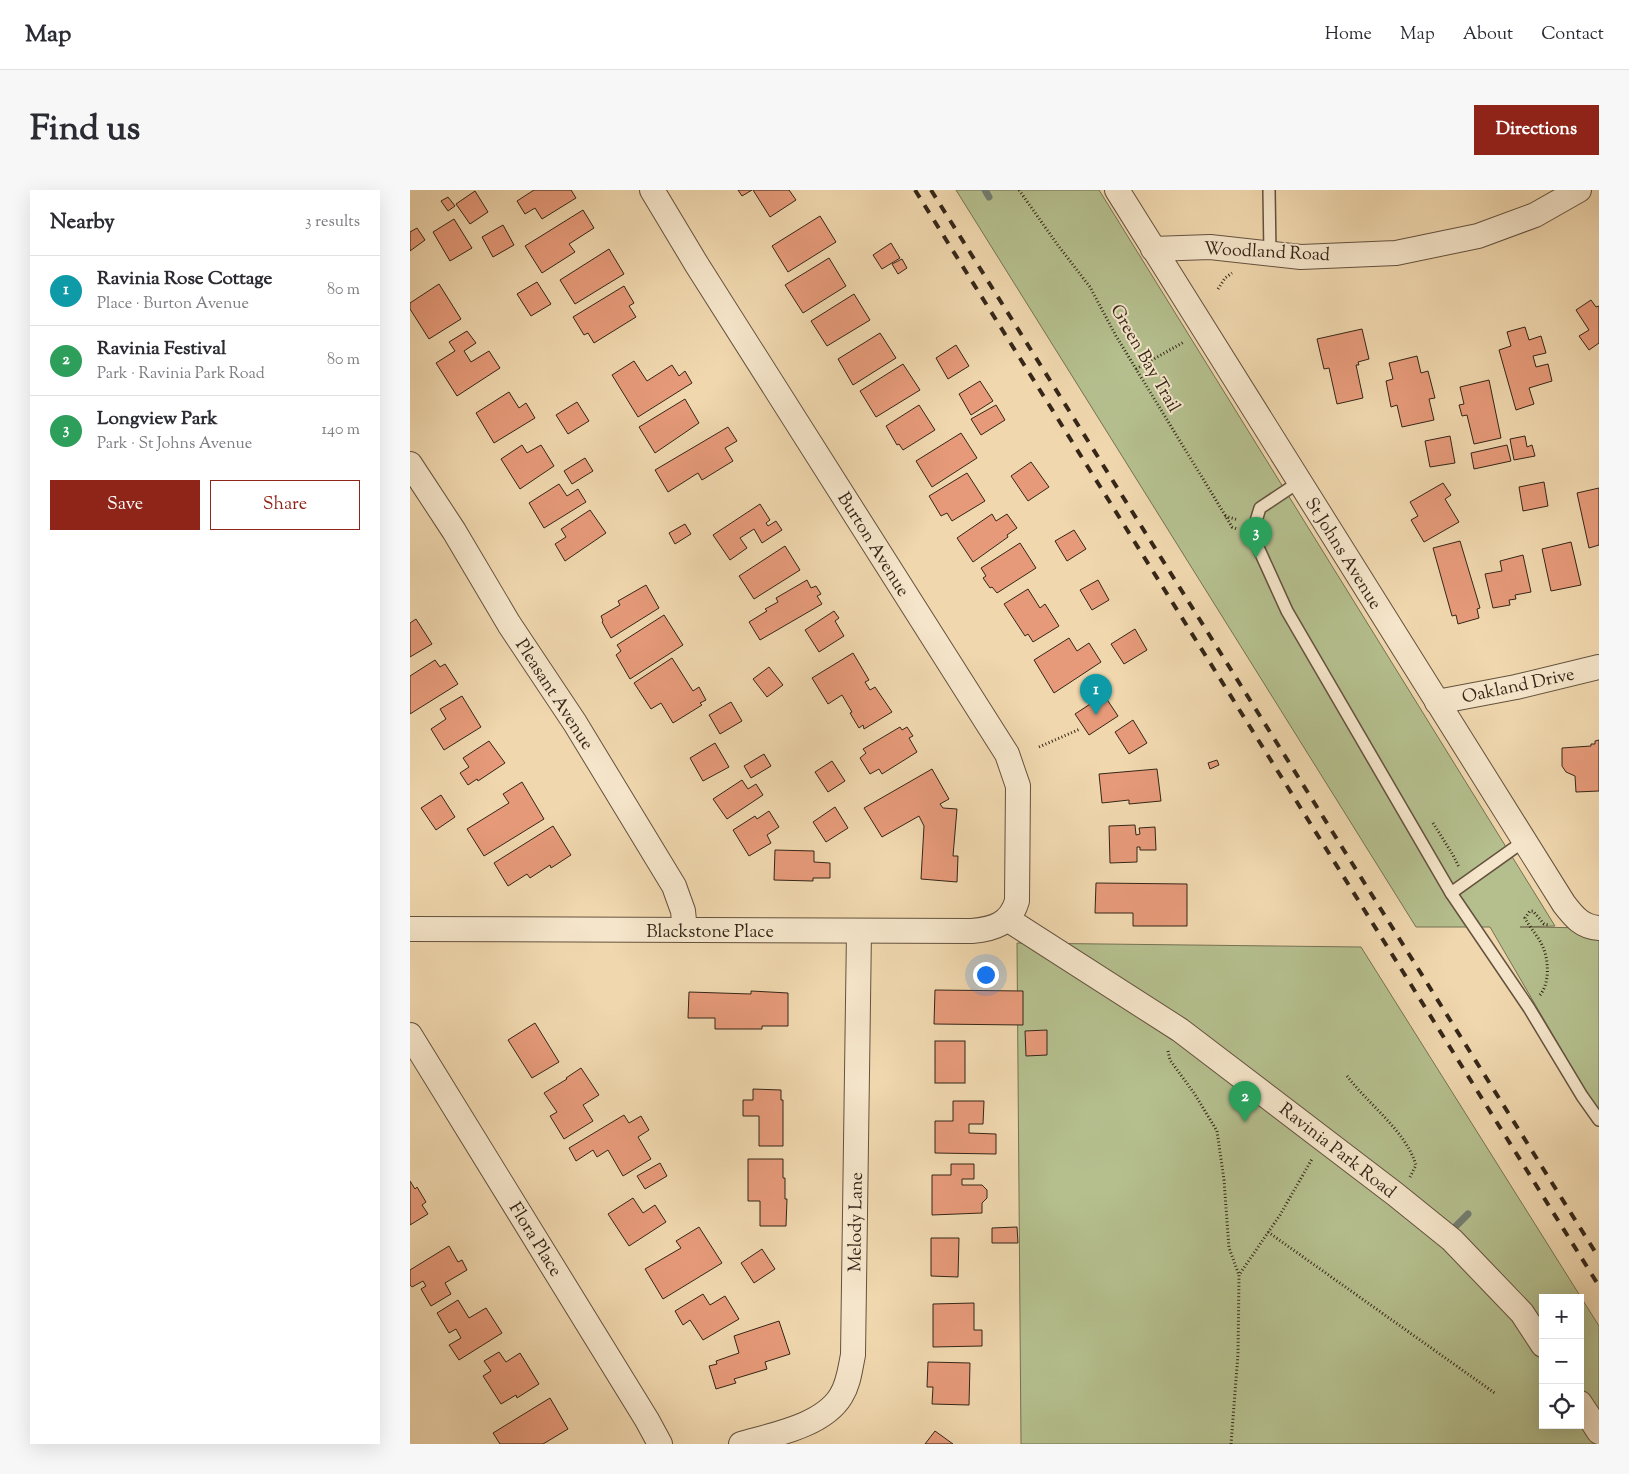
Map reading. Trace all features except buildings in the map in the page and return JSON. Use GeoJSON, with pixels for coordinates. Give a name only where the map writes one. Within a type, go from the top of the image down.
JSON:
{"type":"FeatureCollection","features":[{"type":"Feature","properties":{"kind":"street","name":"Burton Avenue"},"geometry":{"type":"LineString","coordinates":[[652,190],[1007,754],[1018,786],[1017,901],[1007,919]]}},
{"type":"Feature","properties":{"kind":"street","name":"St Johns Avenue"},"geometry":{"type":"LineString","coordinates":[[1117,190],[1564,904],[1564,920]]}},
{"type":"Feature","properties":{"kind":"street","name":"Woodland Road"},"geometry":{"type":"LineString","coordinates":[[1153,249],[1210,247],[1301,257],[1396,253],[1478,236],[1535,215],[1579,190]]}},
{"type":"Feature","properties":{"kind":"street","name":"Pleasant Avenue"},"geometry":{"type":"LineString","coordinates":[[410,464],[575,724],[674,886],[683,912],[686,930]]}},
{"type":"Feature","properties":{"kind":"street","name":"Oakland Drive"},"geometry":{"type":"LineString","coordinates":[[1437,702],[1516,687],[1599,667]]}},
{"type":"Feature","properties":{"kind":"street","name":"Blackstone Place"},"geometry":{"type":"LineString","coordinates":[[410,929],[972,932],[992,929],[1007,919]]}},
{"type":"Feature","properties":{"kind":"street","name":"Ravinia Park Road"},"geometry":{"type":"LineString","coordinates":[[1007,919],[1180,1030],[1395,1194],[1452,1240],[1522,1313],[1539,1339]]}},
{"type":"Feature","properties":{"kind":"street"},"geometry":{"type":"LineString","coordinates":[[1564,920],[1578,922],[1592,928],[1599,928]]}},
{"type":"Feature","properties":{"kind":"street","name":"Melody Lane"},"geometry":{"type":"LineString","coordinates":[[741,1444],[800,1426],[831,1409],[841,1396],[847,1383],[852,1354],[859,932]]}},
{"type":"Feature","properties":{"kind":"street","name":"Flora Place"},"geometry":{"type":"LineString","coordinates":[[410,1035],[660,1444]]}},
{"type":"Feature","properties":{"kind":"street"},"geometry":{"type":"LineString","coordinates":[[1584,1409],[1599,1432]]}},
{"type":"Feature","properties":{"kind":"lane"},"geometry":{"type":"LineString","coordinates":[[1269,190],[1270,254]]}},
{"type":"Feature","properties":{"kind":"lane"},"geometry":{"type":"LineString","coordinates":[[1299,482],[1260,508],[1252,534],[1287,611],[1451,893],[1529,1008],[1582,1096],[1599,1120]]}},
{"type":"Feature","properties":{"kind":"lane"},"geometry":{"type":"LineString","coordinates":[[1451,893],[1524,841]]}},
{"type":"Feature","properties":{"kind":"path","name":"Green Bay Trail"},"geometry":{"type":"LineString","coordinates":[[1019,190],[1056,244],[1090,287],[1116,336],[1232,527],[1252,534]]}},
{"type":"Feature","properties":{"kind":"path"},"geometry":{"type":"LineString","coordinates":[[1218,289],[1225,278],[1235,272]]}},
{"type":"Feature","properties":{"kind":"path"},"geometry":{"type":"LineString","coordinates":[[1136,369],[1205,331]]}},
{"type":"Feature","properties":{"kind":"path"},"geometry":{"type":"LineString","coordinates":[[1039,747],[1080,729]]}},
{"type":"Feature","properties":{"kind":"path"},"geometry":{"type":"LineString","coordinates":[[1529,1008],[1544,991],[1547,962],[1542,945],[1525,918],[1530,912],[1533,912],[1544,924],[1564,920]]}},
{"type":"Feature","properties":{"kind":"path"},"geometry":{"type":"LineString","coordinates":[[1162,1019],[1170,1060],[1194,1093],[1216,1131],[1224,1180],[1229,1248],[1239,1275],[1238,1354],[1231,1444]]}},
{"type":"Feature","properties":{"kind":"path"},"geometry":{"type":"LineString","coordinates":[[1347,1076],[1393,1127],[1412,1152],[1416,1165],[1411,1176],[1395,1194]]}},
{"type":"Feature","properties":{"kind":"path"},"geometry":{"type":"LineString","coordinates":[[1239,1275],[1280,1215],[1323,1138]]}},
{"type":"Feature","properties":{"kind":"path"},"geometry":{"type":"LineString","coordinates":[[1268,1232],[1496,1394]]}},
{"type":"Feature","properties":{"kind":"green space"},"geometry":{"type":"Polygon","coordinates":[[[956,190],[1099,190],[1555,926],[1520,927],[1599,928],[1599,1114],[1490,927],[1416,927],[956,190]]]}},
{"type":"Feature","properties":{"kind":"green space"},"geometry":{"type":"Polygon","coordinates":[[[1017,943],[1361,947],[1579,1294],[1539,1294],[1539,1429],[1584,1429],[1584,1302],[1599,1326],[1599,1444],[1021,1444],[1017,943]]]}},
{"type":"Feature","properties":{"kind":"waterway"},"geometry":{"type":"LineString","coordinates":[[985,190],[989,197]]}},
{"type":"Feature","properties":{"kind":"waterway"},"geometry":{"type":"LineString","coordinates":[[1454,1228],[1468,1214]]}},
{"type":"Feature","properties":{"kind":"railway"},"geometry":{"type":"LineString","coordinates":[[915,190],[1599,1286]]}},
{"type":"Feature","properties":{"kind":"railway"},"geometry":{"type":"LineString","coordinates":[[931,190],[1599,1258]]}},
{"type":"Feature","properties":{"kind":"place","name":"Longview Park"},"geometry":{"type":"Point","coordinates":[1256,558]}},
{"type":"Feature","properties":{"kind":"place","name":"Ravinia Rose Cottage"},"geometry":{"type":"Point","coordinates":[1096,715]}},
{"type":"Feature","properties":{"kind":"place","name":"Ravinia Festival"},"geometry":{"type":"Point","coordinates":[1245,1122]}}]}
